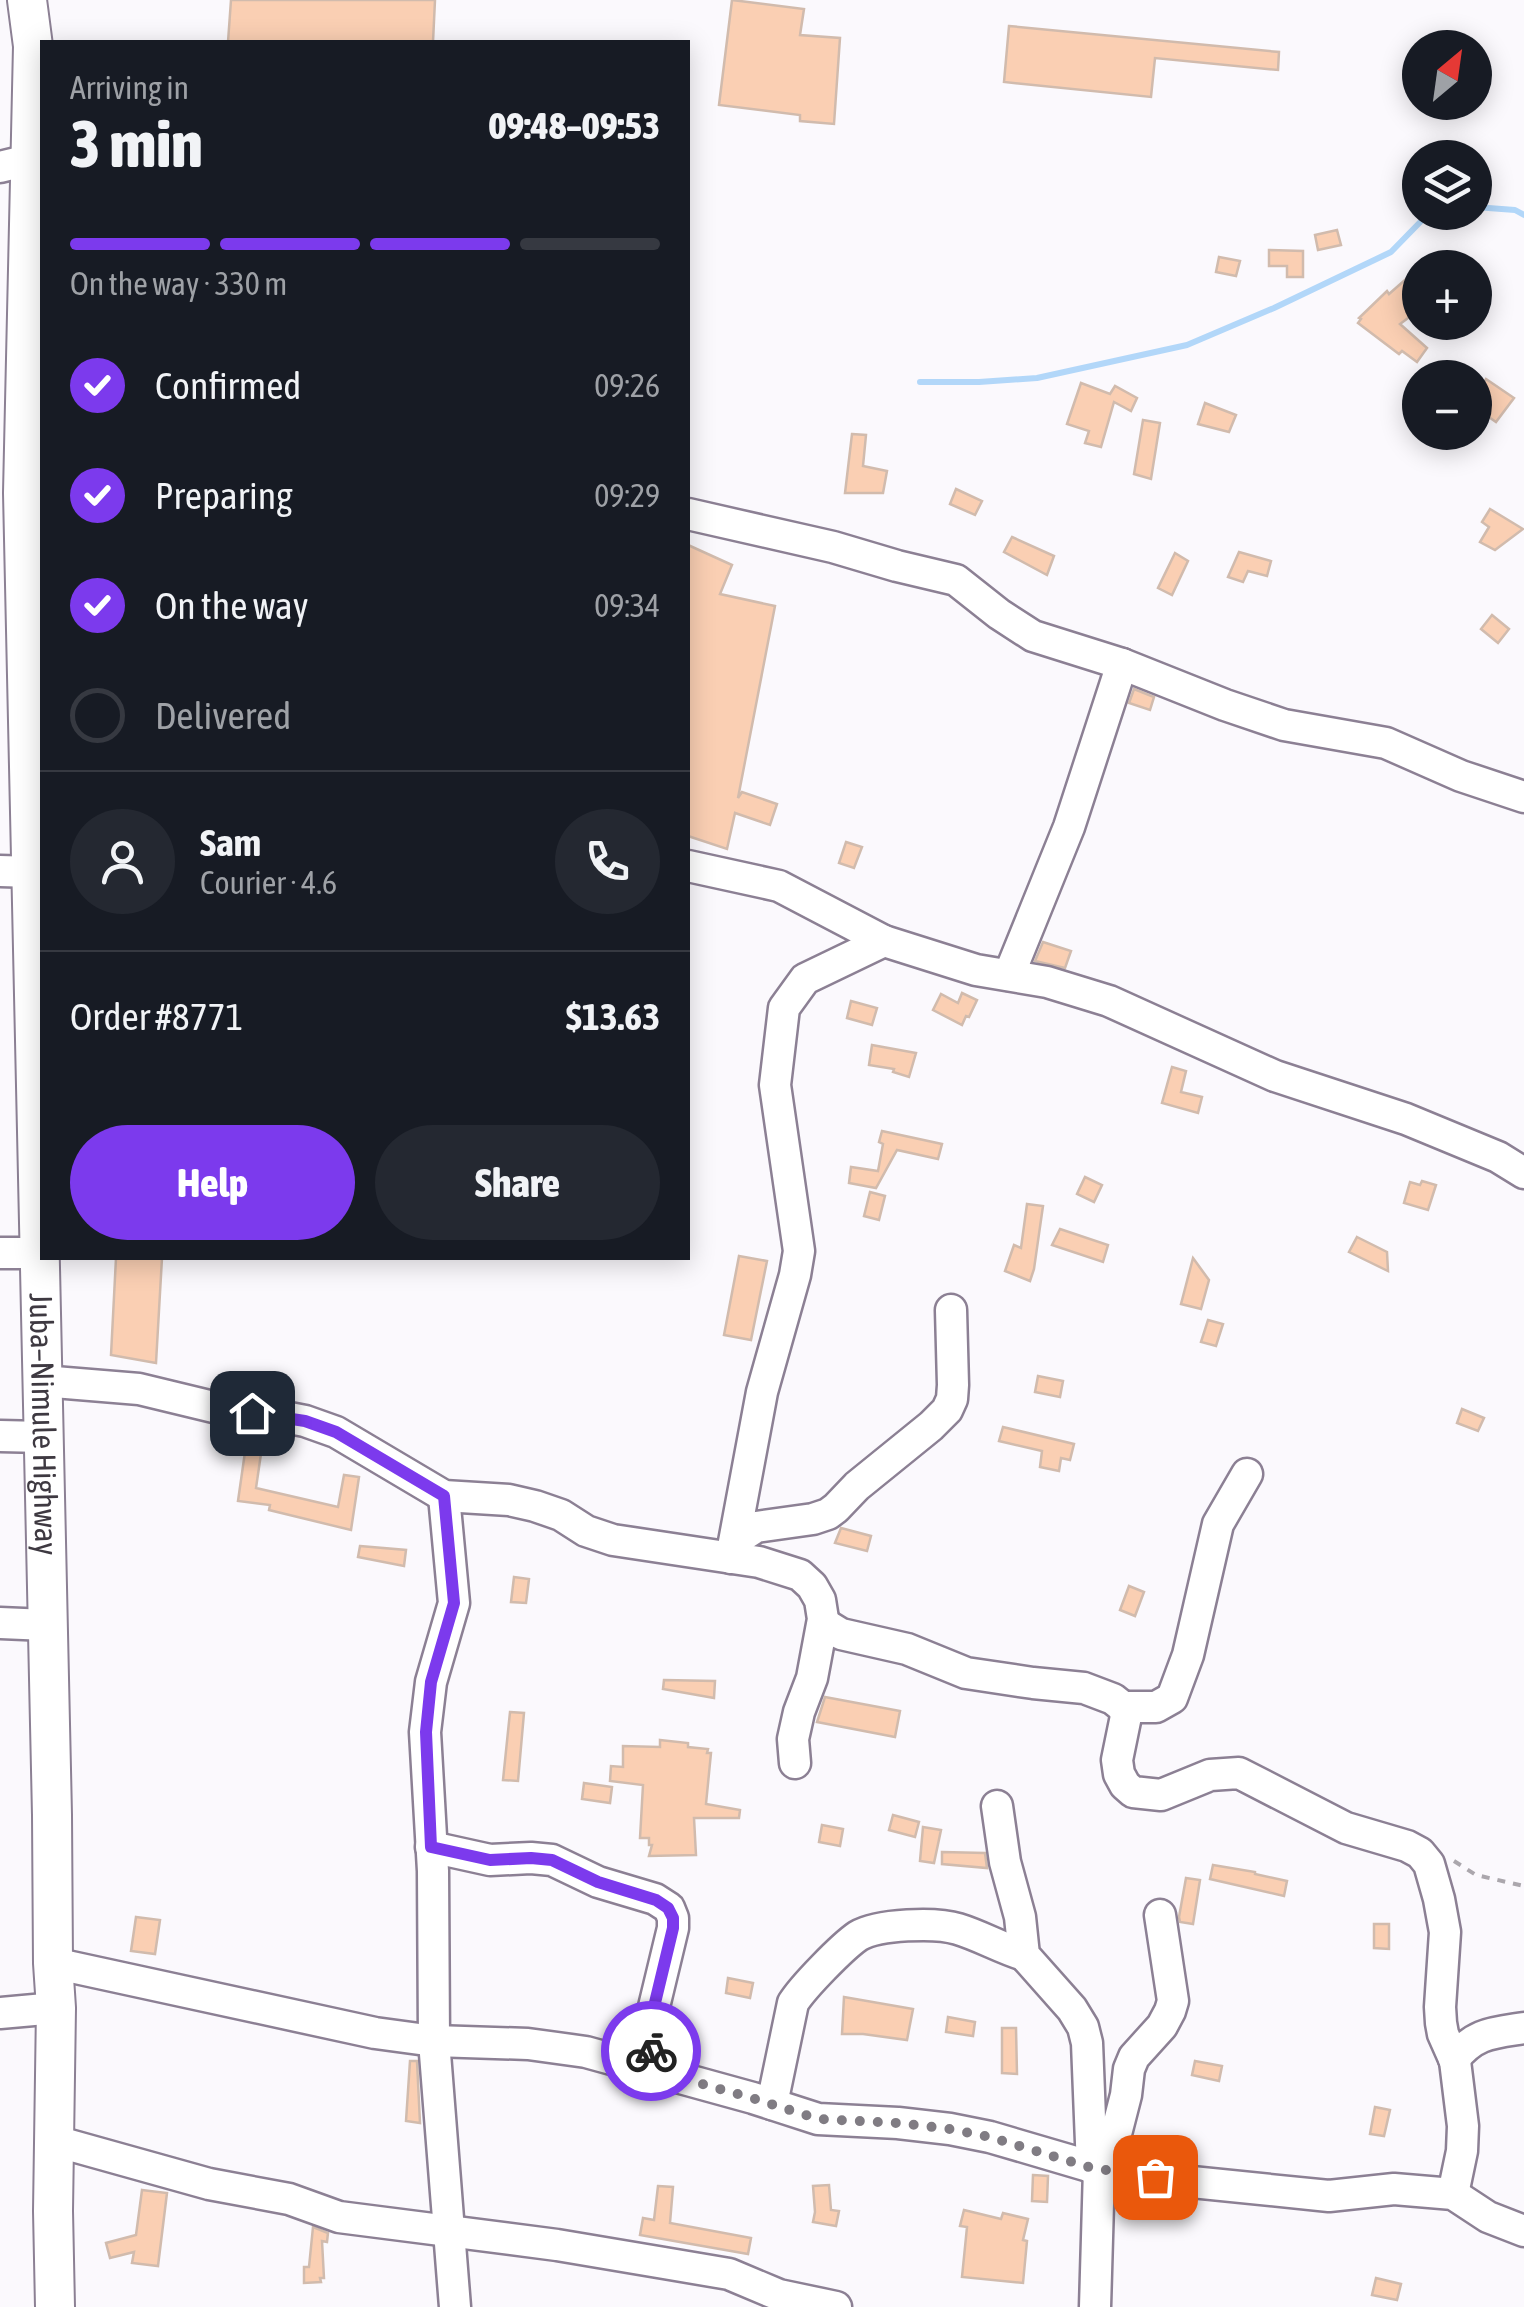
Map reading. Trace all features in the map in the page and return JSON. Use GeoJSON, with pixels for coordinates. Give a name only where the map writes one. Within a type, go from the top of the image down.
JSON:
{"type":"FeatureCollection","features":[{"type":"Feature","properties":{"kind":"main road","name":"Juba–Nimule Highway"},"geometry":{"type":"LineString","coordinates":[[27,0],[33,46],[34,336],[11,494],[23,688],[16,872],[40,1253]]}},
{"type":"Feature","properties":{"kind":"main road","name":"Juba–Nimule Highway"},"geometry":{"type":"LineString","coordinates":[[40,1260],[52,1963],[56,2008],[56,2307]]}},
{"type":"Feature","properties":{"kind":"street"},"geometry":{"type":"LineString","coordinates":[[0,167],[34,159]]}},
{"type":"Feature","properties":{"kind":"street"},"geometry":{"type":"LineString","coordinates":[[690,514],[956,580],[1033,636],[1122,664],[1284,725],[1386,743],[1461,776],[1524,796]]}},
{"type":"Feature","properties":{"kind":"street"},"geometry":{"type":"LineString","coordinates":[[1008,975],[1069,827],[1122,664]]}},
{"type":"Feature","properties":{"kind":"street"},"geometry":{"type":"LineString","coordinates":[[690,866],[780,886],[884,941],[976,970],[1047,982],[1109,1001],[1275,1076],[1406,1119],[1498,1157],[1524,1173]]}},
{"type":"Feature","properties":{"kind":"street"},"geometry":{"type":"LineString","coordinates":[[734,1549],[762,1392],[795,1275],[798,1251],[775,1084],[784,1008],[805,980],[884,941]]}},
{"type":"Feature","properties":{"kind":"street"},"geometry":{"type":"LineString","coordinates":[[0,1253],[40,1253]]}},
{"type":"Feature","properties":{"kind":"street"},"geometry":{"type":"LineString","coordinates":[[734,1549],[756,1527],[813,1520],[828,1514],[947,1410],[953,1384],[951,1310]]}},
{"type":"Feature","properties":{"kind":"street"},"geometry":{"type":"LineString","coordinates":[[42,1382],[140,1389],[230,1411],[305,1421],[336,1432],[444,1496],[509,1500],[535,1506],[614,1540],[734,1549],[800,1575],[820,1600],[822,1623],[812,1678],[793,1739],[795,1763]]}},
{"type":"Feature","properties":{"kind":"street"},"geometry":{"type":"LineString","coordinates":[[0,1436],[43,1437]]}},
{"type":"Feature","properties":{"kind":"street"},"geometry":{"type":"LineString","coordinates":[[1122,1707],[1156,1706],[1172,1698],[1188,1655],[1218,1524],[1248,1474]]}},
{"type":"Feature","properties":{"kind":"street"},"geometry":{"type":"LineString","coordinates":[[444,1496],[454,1603],[431,1682],[426,1732],[434,2041],[455,2307]]}},
{"type":"Feature","properties":{"kind":"street"},"geometry":{"type":"LineString","coordinates":[[0,1623],[47,1624]]}},
{"type":"Feature","properties":{"kind":"street"},"geometry":{"type":"LineString","coordinates":[[822,1623],[841,1634],[907,1649],[966,1673],[1084,1688],[1112,1699],[1126,1716],[1117,1760],[1119,1774],[1133,1792],[1161,1796],[1210,1775],[1239,1774],[1335,1822],[1420,1852],[1429,1864],[1440,1899],[1445,1932],[1441,2022],[1459,2083],[1462,2139],[1453,2194]]}},
{"type":"Feature","properties":{"kind":"street"},"geometry":{"type":"LineString","coordinates":[[996,1806],[1024,1955]]}},
{"type":"Feature","properties":{"kind":"street"},"geometry":{"type":"LineString","coordinates":[[431,1847],[490,1860],[552,1860],[668,1908],[673,1928],[653,2011],[652,2070]]}},
{"type":"Feature","properties":{"kind":"street"},"geometry":{"type":"LineString","coordinates":[[1096,2168],[1117,2130],[1128,2069],[1170,2012],[1172,2000],[1160,1915]]}},
{"type":"Feature","properties":{"kind":"street"},"geometry":{"type":"LineString","coordinates":[[772,2104],[794,2004],[801,1991],[859,1936],[880,1929],[927,1925],[955,1928],[1024,1955],[1072,2009],[1082,2026],[1089,2057],[1088,2093],[1096,2168],[1095,2307]]}},
{"type":"Feature","properties":{"kind":"street"},"geometry":{"type":"LineString","coordinates":[[52,1963],[340,2027],[434,2041],[547,2046],[586,2052],[818,2119],[898,2123],[977,2134],[1096,2168],[1329,2196],[1394,2188],[1453,2194],[1488,2217],[1524,2231]]}},
{"type":"Feature","properties":{"kind":"street"},"geometry":{"type":"LineString","coordinates":[[0,2013],[56,2008]]}},
{"type":"Feature","properties":{"kind":"street"},"geometry":{"type":"LineString","coordinates":[[1454,2059],[1477,2037],[1524,2028]]}},
{"type":"Feature","properties":{"kind":"street"},"geometry":{"type":"LineString","coordinates":[[55,2141],[209,2184],[290,2199],[339,2217],[557,2245],[729,2274],[782,2301],[836,2307]]}},
{"type":"Feature","properties":{"kind":"path"},"geometry":{"type":"LineString","coordinates":[[1420,1852],[1455,1862],[1483,1878],[1524,1886]]}},
{"type":"Feature","properties":{"kind":"building"},"geometry":{"type":"Polygon","coordinates":[[[231,0],[435,0],[433,40],[228,40],[231,0]]]}},
{"type":"Feature","properties":{"kind":"building"},"geometry":{"type":"Polygon","coordinates":[[[732,0],[804,9],[800,35],[840,38],[834,124],[800,121],[800,115],[719,105],[732,0]]]}},
{"type":"Feature","properties":{"kind":"building"},"geometry":{"type":"Polygon","coordinates":[[[1009,26],[1279,52],[1278,70],[1155,58],[1151,97],[1004,82],[1009,26]]]}},
{"type":"Feature","properties":{"kind":"building"},"geometry":{"type":"Polygon","coordinates":[[[1337,230],[1341,245],[1318,250],[1315,235],[1337,230]]]}},
{"type":"Feature","properties":{"kind":"building"},"geometry":{"type":"Polygon","coordinates":[[[1269,250],[1303,251],[1303,277],[1287,277],[1287,266],[1269,266],[1269,250]]]}},
{"type":"Feature","properties":{"kind":"building"},"geometry":{"type":"Polygon","coordinates":[[[1219,257],[1240,261],[1236,276],[1216,272],[1219,257]]]}},
{"type":"Feature","properties":{"kind":"building"},"geometry":{"type":"Polygon","coordinates":[[[1402,283],[1402,340],[1418,340],[1427,348],[1418,360],[1402,351],[1399,354],[1358,323],[1387,291],[1389,294],[1402,283]]]}},
{"type":"Feature","properties":{"kind":"building"},"geometry":{"type":"Polygon","coordinates":[[[1081,383],[1110,394],[1115,386],[1137,398],[1131,411],[1114,402],[1101,447],[1085,443],[1089,431],[1067,424],[1081,383]]]}},
{"type":"Feature","properties":{"kind":"building"},"geometry":{"type":"Polygon","coordinates":[[[1492,383],[1514,398],[1496,422],[1492,419],[1492,383]]]}},
{"type":"Feature","properties":{"kind":"building"},"geometry":{"type":"Polygon","coordinates":[[[1205,403],[1236,415],[1229,432],[1198,424],[1205,403]]]}},
{"type":"Feature","properties":{"kind":"building"},"geometry":{"type":"Polygon","coordinates":[[[1143,420],[1160,423],[1151,479],[1134,474],[1143,420]]]}},
{"type":"Feature","properties":{"kind":"building"},"geometry":{"type":"Polygon","coordinates":[[[852,434],[866,435],[863,466],[887,471],[883,493],[845,493],[852,434]]]}},
{"type":"Feature","properties":{"kind":"building"},"geometry":{"type":"Polygon","coordinates":[[[956,489],[982,501],[975,515],[950,504],[956,489]]]}},
{"type":"Feature","properties":{"kind":"building"},"geometry":{"type":"Polygon","coordinates":[[[1490,509],[1523,529],[1495,550],[1480,542],[1489,527],[1482,522],[1490,509]]]}},
{"type":"Feature","properties":{"kind":"building"},"geometry":{"type":"Polygon","coordinates":[[[1012,537],[1054,556],[1047,575],[1004,552],[1012,537]]]}},
{"type":"Feature","properties":{"kind":"building"},"geometry":{"type":"Polygon","coordinates":[[[690,546],[732,565],[720,594],[775,606],[738,798],[742,792],[777,804],[770,825],[735,813],[727,849],[690,837],[690,546]]]}},
{"type":"Feature","properties":{"kind":"building"},"geometry":{"type":"Polygon","coordinates":[[[1239,552],[1271,561],[1267,576],[1248,571],[1243,582],[1228,577],[1239,552]]]}},
{"type":"Feature","properties":{"kind":"building"},"geometry":{"type":"Polygon","coordinates":[[[1175,553],[1188,561],[1172,595],[1158,588],[1175,553]]]}},
{"type":"Feature","properties":{"kind":"building"},"geometry":{"type":"Polygon","coordinates":[[[1492,615],[1509,629],[1498,643],[1481,629],[1492,615]]]}},
{"type":"Feature","properties":{"kind":"building"},"geometry":{"type":"Polygon","coordinates":[[[1134,689],[1154,697],[1150,710],[1129,703],[1134,689]]]}},
{"type":"Feature","properties":{"kind":"building"},"geometry":{"type":"Polygon","coordinates":[[[846,842],[862,847],[854,868],[839,863],[846,842]]]}},
{"type":"Feature","properties":{"kind":"building"},"geometry":{"type":"Polygon","coordinates":[[[1043,942],[1071,951],[1065,968],[1035,961],[1043,942]]]}},
{"type":"Feature","properties":{"kind":"building"},"geometry":{"type":"Polygon","coordinates":[[[962,993],[977,1000],[962,1025],[933,1010],[941,994],[958,1003],[962,993]]]}},
{"type":"Feature","properties":{"kind":"building"},"geometry":{"type":"Polygon","coordinates":[[[851,1001],[877,1008],[872,1025],[847,1018],[851,1001]]]}},
{"type":"Feature","properties":{"kind":"building"},"geometry":{"type":"Polygon","coordinates":[[[872,1045],[916,1053],[909,1077],[893,1072],[894,1069],[869,1065],[872,1045]]]}},
{"type":"Feature","properties":{"kind":"building"},"geometry":{"type":"Polygon","coordinates":[[[1172,1067],[1186,1071],[1181,1092],[1202,1097],[1198,1113],[1162,1103],[1172,1067]]]}},
{"type":"Feature","properties":{"kind":"building"},"geometry":{"type":"Polygon","coordinates":[[[882,1131],[942,1144],[938,1159],[897,1150],[876,1188],[849,1183],[851,1167],[878,1171],[882,1131]]]}},
{"type":"Feature","properties":{"kind":"building"},"geometry":{"type":"Polygon","coordinates":[[[1085,1177],[1102,1185],[1094,1202],[1077,1194],[1085,1177]]]}},
{"type":"Feature","properties":{"kind":"building"},"geometry":{"type":"Polygon","coordinates":[[[1422,1181],[1436,1185],[1428,1210],[1404,1203],[1410,1182],[1420,1185],[1422,1181]]]}},
{"type":"Feature","properties":{"kind":"building"},"geometry":{"type":"Polygon","coordinates":[[[870,1192],[885,1196],[879,1220],[864,1216],[870,1192]]]}},
{"type":"Feature","properties":{"kind":"building"},"geometry":{"type":"Polygon","coordinates":[[[1027,1204],[1043,1206],[1030,1281],[1005,1271],[1014,1245],[1021,1248],[1027,1204]]]}},
{"type":"Feature","properties":{"kind":"building"},"geometry":{"type":"Polygon","coordinates":[[[1060,1229],[1108,1245],[1103,1262],[1052,1245],[1060,1229]]]}},
{"type":"Feature","properties":{"kind":"building"},"geometry":{"type":"Polygon","coordinates":[[[1357,1237],[1387,1252],[1388,1271],[1349,1252],[1357,1237]]]}},
{"type":"Feature","properties":{"kind":"building"},"geometry":{"type":"Polygon","coordinates":[[[739,1256],[767,1261],[751,1340],[724,1335],[739,1256]]]}},
{"type":"Feature","properties":{"kind":"building"},"geometry":{"type":"Polygon","coordinates":[[[1193,1258],[1209,1280],[1201,1309],[1181,1304],[1193,1258]]]}},
{"type":"Feature","properties":{"kind":"building"},"geometry":{"type":"Polygon","coordinates":[[[116,1260],[162,1260],[156,1363],[111,1355],[116,1260]]]}},
{"type":"Feature","properties":{"kind":"building"},"geometry":{"type":"Polygon","coordinates":[[[1208,1320],[1223,1324],[1216,1346],[1201,1342],[1208,1320]]]}},
{"type":"Feature","properties":{"kind":"building"},"geometry":{"type":"Polygon","coordinates":[[[1038,1376],[1063,1381],[1060,1397],[1035,1392],[1038,1376]]]}},
{"type":"Feature","properties":{"kind":"building"},"geometry":{"type":"Polygon","coordinates":[[[1462,1409],[1484,1418],[1478,1431],[1457,1423],[1462,1409]]]}},
{"type":"Feature","properties":{"kind":"building"},"geometry":{"type":"Polygon","coordinates":[[[1003,1427],[1074,1444],[1070,1460],[1061,1458],[1059,1471],[1040,1467],[1042,1451],[999,1441],[1003,1427]]]}},
{"type":"Feature","properties":{"kind":"building"},"geometry":{"type":"Polygon","coordinates":[[[248,1431],[264,1433],[256,1488],[338,1507],[344,1475],[359,1477],[351,1530],[269,1510],[270,1505],[238,1501],[248,1431]]]}},
{"type":"Feature","properties":{"kind":"building"},"geometry":{"type":"Polygon","coordinates":[[[841,1528],[871,1536],[867,1551],[835,1543],[841,1528]]]}},
{"type":"Feature","properties":{"kind":"building"},"geometry":{"type":"Polygon","coordinates":[[[360,1546],[406,1550],[404,1566],[358,1557],[360,1546]]]}},
{"type":"Feature","properties":{"kind":"building"},"geometry":{"type":"Polygon","coordinates":[[[514,1577],[529,1579],[526,1603],[511,1602],[514,1577]]]}},
{"type":"Feature","properties":{"kind":"building"},"geometry":{"type":"Polygon","coordinates":[[[1129,1586],[1144,1592],[1135,1616],[1120,1610],[1129,1586]]]}},
{"type":"Feature","properties":{"kind":"building"},"geometry":{"type":"Polygon","coordinates":[[[664,1680],[715,1681],[714,1698],[663,1689],[664,1680]]]}},
{"type":"Feature","properties":{"kind":"building"},"geometry":{"type":"Polygon","coordinates":[[[825,1697],[900,1711],[895,1737],[817,1722],[825,1697]]]}},
{"type":"Feature","properties":{"kind":"building"},"geometry":{"type":"Polygon","coordinates":[[[510,1712],[524,1713],[518,1781],[503,1780],[510,1712]]]}},
{"type":"Feature","properties":{"kind":"building"},"geometry":{"type":"Polygon","coordinates":[[[660,1740],[708,1749],[707,1753],[711,1753],[706,1804],[740,1810],[739,1818],[694,1818],[696,1855],[649,1856],[649,1838],[640,1838],[643,1785],[610,1781],[611,1766],[623,1767],[623,1746],[660,1747],[660,1740]]]}},
{"type":"Feature","properties":{"kind":"building"},"geometry":{"type":"Polygon","coordinates":[[[584,1783],[612,1787],[610,1803],[582,1799],[584,1783]]]}},
{"type":"Feature","properties":{"kind":"building"},"geometry":{"type":"Polygon","coordinates":[[[893,1815],[919,1822],[915,1837],[889,1830],[893,1815]]]}},
{"type":"Feature","properties":{"kind":"building"},"geometry":{"type":"Polygon","coordinates":[[[822,1825],[843,1829],[840,1846],[819,1842],[822,1825]]]}},
{"type":"Feature","properties":{"kind":"building"},"geometry":{"type":"Polygon","coordinates":[[[923,1827],[941,1830],[934,1863],[920,1861],[923,1827]]]}},
{"type":"Feature","properties":{"kind":"building"},"geometry":{"type":"Polygon","coordinates":[[[942,1852],[985,1853],[987,1868],[942,1864],[942,1852]]]}},
{"type":"Feature","properties":{"kind":"building"},"geometry":{"type":"Polygon","coordinates":[[[1213,1865],[1287,1881],[1284,1896],[1210,1879],[1213,1865]]]}},
{"type":"Feature","properties":{"kind":"building"},"geometry":{"type":"Polygon","coordinates":[[[1186,1878],[1200,1880],[1193,1924],[1180,1922],[1179,1917],[1186,1878]]]}},
{"type":"Feature","properties":{"kind":"building"},"geometry":{"type":"Polygon","coordinates":[[[136,1917],[160,1920],[155,1954],[131,1951],[136,1917]]]}},
{"type":"Feature","properties":{"kind":"building"},"geometry":{"type":"Polygon","coordinates":[[[1374,1924],[1389,1924],[1389,1949],[1374,1948],[1374,1924]]]}},
{"type":"Feature","properties":{"kind":"building"},"geometry":{"type":"Polygon","coordinates":[[[728,1978],[753,1983],[750,1998],[726,1993],[728,1978]]]}},
{"type":"Feature","properties":{"kind":"building"},"geometry":{"type":"Polygon","coordinates":[[[844,1997],[913,2009],[907,2040],[842,2034],[844,1997]]]}},
{"type":"Feature","properties":{"kind":"building"},"geometry":{"type":"Polygon","coordinates":[[[948,2017],[975,2022],[973,2036],[946,2032],[948,2017]]]}},
{"type":"Feature","properties":{"kind":"building"},"geometry":{"type":"Polygon","coordinates":[[[1002,2028],[1016,2028],[1017,2074],[1002,2073],[1002,2028]]]}},
{"type":"Feature","properties":{"kind":"building"},"geometry":{"type":"Polygon","coordinates":[[[410,2061],[417,2061],[420,2123],[406,2121],[410,2061]]]}},
{"type":"Feature","properties":{"kind":"building"},"geometry":{"type":"Polygon","coordinates":[[[1195,2061],[1222,2066],[1219,2081],[1192,2075],[1195,2061]]]}},
{"type":"Feature","properties":{"kind":"building"},"geometry":{"type":"Polygon","coordinates":[[[1375,2107],[1390,2110],[1384,2136],[1370,2134],[1375,2107]]]}},
{"type":"Feature","properties":{"kind":"building"},"geometry":{"type":"Polygon","coordinates":[[[1033,2175],[1048,2176],[1047,2202],[1032,2201],[1033,2175]]]}},
{"type":"Feature","properties":{"kind":"building"},"geometry":{"type":"Polygon","coordinates":[[[829,2185],[831,2210],[839,2211],[836,2226],[813,2222],[813,2186],[829,2185]]]}},
{"type":"Feature","properties":{"kind":"building"},"geometry":{"type":"Polygon","coordinates":[[[658,2186],[673,2187],[670,2223],[751,2238],[748,2254],[640,2235],[643,2218],[654,2220],[658,2186]]]}},
{"type":"Feature","properties":{"kind":"building"},"geometry":{"type":"Polygon","coordinates":[[[142,2190],[167,2193],[158,2266],[132,2263],[134,2252],[110,2258],[106,2243],[136,2235],[142,2190]]]}},
{"type":"Feature","properties":{"kind":"building"},"geometry":{"type":"Polygon","coordinates":[[[964,2210],[1001,2219],[1003,2213],[1028,2219],[1023,2240],[1027,2241],[1023,2283],[962,2277],[967,2227],[960,2226],[964,2210]]]}},
{"type":"Feature","properties":{"kind":"building"},"geometry":{"type":"Polygon","coordinates":[[[313,2227],[328,2233],[327,2242],[322,2241],[324,2278],[320,2278],[321,2282],[304,2283],[304,2267],[309,2267],[313,2227]]]}},
{"type":"Feature","properties":{"kind":"building"},"geometry":{"type":"Polygon","coordinates":[[[1376,2278],[1401,2284],[1397,2300],[1372,2295],[1376,2278]]]}},
{"type":"Feature","properties":{"kind":"waterway"},"geometry":{"type":"LineString","coordinates":[[1492,208],[1515,210],[1524,215]]}},
{"type":"Feature","properties":{"kind":"waterway"},"geometry":{"type":"LineString","coordinates":[[920,382],[1037,378],[1187,345],[1391,252],[1412,230]]}},
{"type":"Feature","properties":{"kind":"way so far"},"geometry":{"type":"LineString","coordinates":[[651,2051],[652,2070],[818,2119],[950,2129],[1092,2168],[1155,2177]]}},
{"type":"Feature","properties":{"kind":"route"},"geometry":{"type":"LineString","coordinates":[[252,1413],[305,1421],[336,1432],[444,1496],[454,1603],[431,1682],[426,1732],[431,1847],[490,1860],[552,1860],[668,1908],[673,1928],[653,2011],[651,2051]]}}]}
